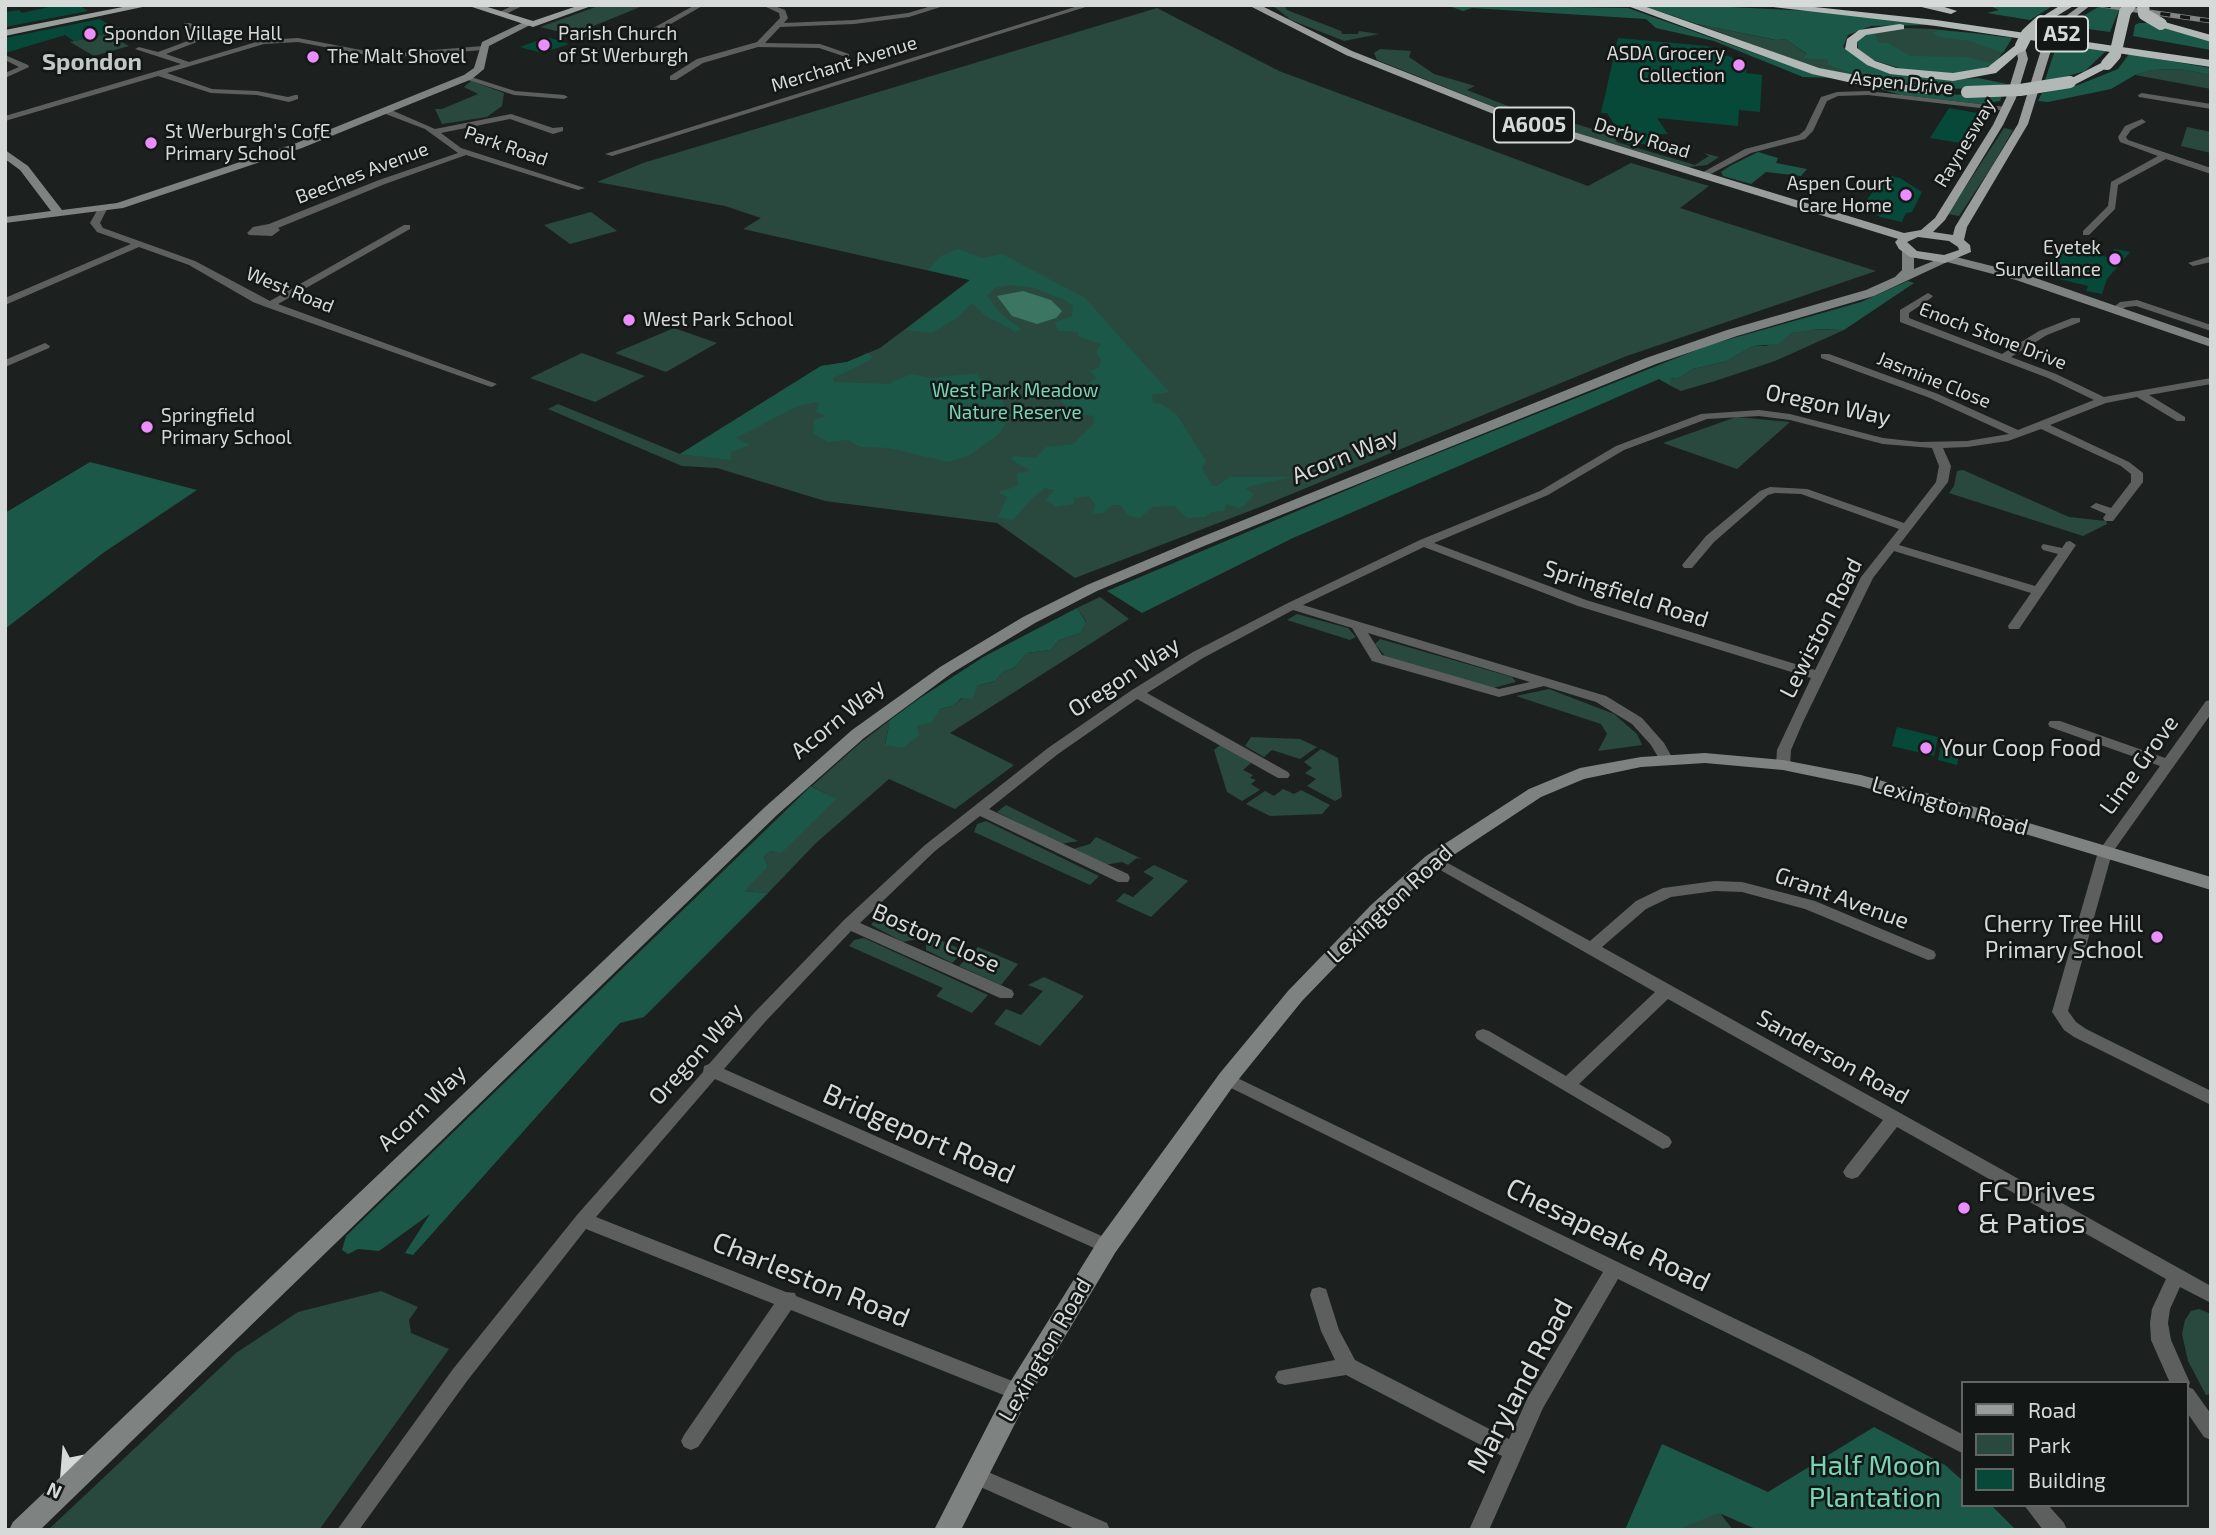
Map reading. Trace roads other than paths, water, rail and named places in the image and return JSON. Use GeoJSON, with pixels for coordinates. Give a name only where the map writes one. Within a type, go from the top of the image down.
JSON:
{"type":"FeatureCollection","features":[{"type":"Feature","properties":{"kind":"highway"},"geometry":{"type":"LineString","coordinates":[[1761,5],[1891,17],[2211,64]]}},
{"type":"Feature","properties":{"kind":"highway","name":"A52"},"geometry":{"type":"LineString","coordinates":[[1852,5],[2041,30],[2211,58]]}},
{"type":"Feature","properties":{"kind":"highway"},"geometry":{"type":"LineString","coordinates":[[1918,5],[1964,13]]}},
{"type":"Feature","properties":{"kind":"highway"},"geometry":{"type":"LineString","coordinates":[[2070,5],[2033,28],[2021,46],[2006,62],[1987,72],[1942,77],[1905,73],[1876,65],[1854,53],[1850,45],[1854,37],[1869,30],[1912,27],[2083,44]]}},
{"type":"Feature","properties":{"kind":"highway"},"geometry":{"type":"LineString","coordinates":[[1636,7],[1770,56],[1828,74],[1900,87],[1967,92],[2020,90],[2070,82],[2108,64],[2115,55],[2125,12],[2130,5]]}},
{"type":"Feature","properties":{"kind":"highway"},"geometry":{"type":"LineString","coordinates":[[2143,5],[2142,12],[2161,24],[2211,39]]}},
{"type":"Feature","properties":{"kind":"highway"},"geometry":{"type":"LineString","coordinates":[[1903,6],[1989,18]]}},
{"type":"Feature","properties":{"kind":"highway","name":"A52"},"geometry":{"type":"LineString","coordinates":[[2015,21],[2211,52]]}},
{"type":"Feature","properties":{"kind":"main road"},"geometry":{"type":"LineString","coordinates":[[5,33],[148,5]]}},
{"type":"Feature","properties":{"kind":"main road"},"geometry":{"type":"LineString","coordinates":[[470,5],[527,24],[590,5]]}},
{"type":"Feature","properties":{"kind":"main road","name":"Raynesway"},"geometry":{"type":"LineString","coordinates":[[1962,245],[1961,227],[2023,124],[2046,50],[2058,26],[2087,5]]}},
{"type":"Feature","properties":{"kind":"main road","name":"Derby Road"},"geometry":{"type":"LineString","coordinates":[[1255,7],[1447,94],[1538,126],[1904,237]]}},
{"type":"Feature","properties":{"kind":"main road","name":"Raynesway"},"geometry":{"type":"LineString","coordinates":[[1924,233],[1936,224],[1987,146],[2006,109],[2023,59],[2021,46]]}},
{"type":"Feature","properties":{"kind":"main road","name":"A6005"},"geometry":{"type":"LineString","coordinates":[[1904,237],[1924,233],[1962,245]]}},
{"type":"Feature","properties":{"kind":"main road"},"geometry":{"type":"LineString","coordinates":[[1904,237],[1902,244],[1908,251],[1921,256],[1946,259],[1961,256],[1962,245]]}},
{"type":"Feature","properties":{"kind":"street"},"geometry":{"type":"LineString","coordinates":[[499,14],[522,5]]}},
{"type":"Feature","properties":{"kind":"street"},"geometry":{"type":"LineString","coordinates":[[653,29],[701,5]]}},
{"type":"Feature","properties":{"kind":"street"},"geometry":{"type":"LineString","coordinates":[[759,45],[783,19],[783,13],[768,5]]}},
{"type":"Feature","properties":{"kind":"street"},"geometry":{"type":"LineString","coordinates":[[778,24],[854,22],[908,15],[944,5]]}},
{"type":"Feature","properties":{"kind":"street","name":"Merchant Avenue"},"geometry":{"type":"LineString","coordinates":[[609,153],[1089,5]]}},
{"type":"Feature","properties":{"kind":"street"},"geometry":{"type":"LineString","coordinates":[[5,119],[251,44],[283,40],[386,56],[483,48],[527,24]]}},
{"type":"Feature","properties":{"kind":"street"},"geometry":{"type":"LineString","coordinates":[[159,54],[211,35],[187,25]]}},
{"type":"Feature","properties":{"kind":"street"},"geometry":{"type":"LineString","coordinates":[[673,78],[702,58],[759,45],[828,48],[838,45]]}},
{"type":"Feature","properties":{"kind":"street"},"geometry":{"type":"LineString","coordinates":[[5,220],[102,209],[298,146],[468,77],[479,69],[483,48]]}},
{"type":"Feature","properties":{"kind":"street"},"geometry":{"type":"LineString","coordinates":[[828,48],[846,56]]}},
{"type":"Feature","properties":{"kind":"street"},"geometry":{"type":"LineString","coordinates":[[139,49],[188,64]]}},
{"type":"Feature","properties":{"kind":"street"},"geometry":{"type":"LineString","coordinates":[[5,57],[25,66],[21,71],[5,76]]}},
{"type":"Feature","properties":{"kind":"street"},"geometry":{"type":"LineString","coordinates":[[158,73],[211,91],[253,90],[289,100],[296,97]]}},
{"type":"Feature","properties":{"kind":"street"},"geometry":{"type":"LineString","coordinates":[[468,77],[514,93],[564,97]]}},
{"type":"Feature","properties":{"kind":"street","name":"Aspen Drive"},"geometry":{"type":"LineString","coordinates":[[1700,176],[1748,151],[1802,136],[1809,131],[1824,99],[1837,94],[1868,93],[2006,109]]}},
{"type":"Feature","properties":{"kind":"street"},"geometry":{"type":"LineString","coordinates":[[2142,95],[2211,107]]}},
{"type":"Feature","properties":{"kind":"street","name":"Park Road"},"geometry":{"type":"LineString","coordinates":[[386,111],[436,131],[452,147],[465,153],[581,188]]}},
{"type":"Feature","properties":{"kind":"street"},"geometry":{"type":"LineString","coordinates":[[436,131],[504,114],[519,116],[553,131],[559,128]]}},
{"type":"Feature","properties":{"kind":"street"},"geometry":{"type":"LineString","coordinates":[[2142,122],[2128,128],[2123,140],[2133,147],[2211,171]]}},
{"type":"Feature","properties":{"kind":"street"},"geometry":{"type":"LineString","coordinates":[[5,153],[24,168],[59,214]]}},
{"type":"Feature","properties":{"kind":"street","name":"Beeches Avenue"},"geometry":{"type":"LineString","coordinates":[[271,227],[382,182],[465,153]]}},
{"type":"Feature","properties":{"kind":"street"},"geometry":{"type":"LineString","coordinates":[[2086,233],[2112,207],[2113,184],[2163,157]]}},
{"type":"Feature","properties":{"kind":"street","name":"West Road"},"geometry":{"type":"LineString","coordinates":[[102,209],[95,223],[98,229],[207,270],[246,295],[270,305],[492,384]]}},
{"type":"Feature","properties":{"kind":"street"},"geometry":{"type":"LineString","coordinates":[[270,305],[394,235],[408,233]]}},
{"type":"Feature","properties":{"kind":"street"},"geometry":{"type":"LineString","coordinates":[[5,302],[139,244]]}},
{"type":"Feature","properties":{"kind":"street"},"geometry":{"type":"LineString","coordinates":[[1962,245],[2020,277]]}},
{"type":"Feature","properties":{"kind":"street"},"geometry":{"type":"LineString","coordinates":[[1899,280],[1908,271],[1908,251]]}},
{"type":"Feature","properties":{"kind":"street"},"geometry":{"type":"LineString","coordinates":[[2193,263],[2211,258]]}},
{"type":"Feature","properties":{"kind":"street"},"geometry":{"type":"LineString","coordinates":[[1946,259],[2020,277],[2211,343]]}},
{"type":"Feature","properties":{"kind":"street","name":"Acorn Way"},"geometry":{"type":"LineString","coordinates":[[22,1530],[805,779],[891,708],[946,670],[1029,620],[1092,588],[1199,543],[1651,361],[1732,332],[1848,301],[1946,259]]}},
{"type":"Feature","properties":{"kind":"street","name":"Enoch Stone Drive"},"geometry":{"type":"LineString","coordinates":[[1928,296],[1904,312],[1904,320],[2004,357],[2103,400]]}},
{"type":"Feature","properties":{"kind":"street"},"geometry":{"type":"LineString","coordinates":[[2115,310],[2124,304],[2137,303],[2211,328]]}},
{"type":"Feature","properties":{"kind":"street"},"geometry":{"type":"LineString","coordinates":[[2004,357],[2043,333],[2076,320]]}},
{"type":"Feature","properties":{"kind":"street"},"geometry":{"type":"LineString","coordinates":[[5,364],[45,346]]}},
{"type":"Feature","properties":{"kind":"street"},"geometry":{"type":"LineString","coordinates":[[11,352],[23,356]]}},
{"type":"Feature","properties":{"kind":"street","name":"Jasmine Close"},"geometry":{"type":"LineString","coordinates":[[1825,356],[1842,357],[2018,434]]}},
{"type":"Feature","properties":{"kind":"street","name":"Oregon Way"},"geometry":{"type":"LineString","coordinates":[[347,1530],[460,1375],[583,1220],[710,1070],[849,924],[915,861],[977,809],[1053,751],[1198,656],[1292,606],[1424,543],[1544,493],[1620,448],[1714,414],[1740,412],[1779,415],[1874,439],[1937,446],[1990,442],[2018,434],[2103,400],[2211,381]]}},
{"type":"Feature","properties":{"kind":"street"},"geometry":{"type":"LineString","coordinates":[[2138,393],[2181,419]]}},
{"type":"Feature","properties":{"kind":"street"},"geometry":{"type":"LineString","coordinates":[[2039,424],[2125,464],[2137,473],[2137,482],[2111,516],[2096,507]]}},
{"type":"Feature","properties":{"kind":"street","name":"Lewiston Road"},"geometry":{"type":"LineString","coordinates":[[1783,765],[1784,750],[1863,584],[1890,545],[1942,482],[1945,466],[1937,446]]}},
{"type":"Feature","properties":{"kind":"street"},"geometry":{"type":"LineString","coordinates":[[1688,565],[1710,538],[1774,483],[1905,527]]}},
{"type":"Feature","properties":{"kind":"street","name":"Springfield Road"},"geometry":{"type":"LineString","coordinates":[[1424,543],[1571,599],[1819,676]]}},
{"type":"Feature","properties":{"kind":"street"},"geometry":{"type":"LineString","coordinates":[[1890,545],[2037,591]]}},
{"type":"Feature","properties":{"kind":"street"},"geometry":{"type":"LineString","coordinates":[[2014,626],[2067,548],[2047,547]]}},
{"type":"Feature","properties":{"kind":"street"},"geometry":{"type":"LineString","coordinates":[[1292,606],[1601,699],[1628,714],[1645,729],[1666,759]]}},
{"type":"Feature","properties":{"kind":"street"},"geometry":{"type":"LineString","coordinates":[[1357,626],[1377,658],[1390,662],[1499,693],[1548,681]]}},
{"type":"Feature","properties":{"kind":"street"},"geometry":{"type":"LineString","coordinates":[[1138,693],[1283,775]]}},
{"type":"Feature","properties":{"kind":"street","name":"Lime Grove"},"geometry":{"type":"LineString","coordinates":[[2211,704],[2105,852],[2060,1012],[2070,1026],[2080,1033],[2211,1099]]}},
{"type":"Feature","properties":{"kind":"street"},"geometry":{"type":"LineString","coordinates":[[2055,724],[2168,764]]}},
{"type":"Feature","properties":{"kind":"street","name":"Lexington Road"},"geometry":{"type":"LineString","coordinates":[[947,1530],[1018,1392],[1107,1246],[1227,1079],[1336,950],[1433,860],[1507,809],[1563,780],[1616,765],[1666,759],[1704,758],[1783,765],[1922,797],[2211,884]]}},
{"type":"Feature","properties":{"kind":"street"},"geometry":{"type":"LineString","coordinates":[[977,809],[1123,878]]}},
{"type":"Feature","properties":{"kind":"street","name":"Sanderson Road"},"geometry":{"type":"LineString","coordinates":[[1433,860],[2211,1295]]}},
{"type":"Feature","properties":{"kind":"street","name":"Grant Avenue"},"geometry":{"type":"LineString","coordinates":[[1590,949],[1641,905],[1677,890],[1715,886],[1742,887],[1810,905],[1928,955]]}},
{"type":"Feature","properties":{"kind":"street","name":"Boston Close"},"geometry":{"type":"LineString","coordinates":[[849,924],[1006,994]]}},
{"type":"Feature","properties":{"kind":"street"},"geometry":{"type":"LineString","coordinates":[[1567,1085],[1666,991]]}},
{"type":"Feature","properties":{"kind":"street"},"geometry":{"type":"LineString","coordinates":[[1483,1035],[1664,1142]]}},
{"type":"Feature","properties":{"kind":"street","name":"Bridgeport Road"},"geometry":{"type":"LineString","coordinates":[[710,1070],[1107,1246]]}},
{"type":"Feature","properties":{"kind":"street","name":"Chesapeake Road"},"geometry":{"type":"LineString","coordinates":[[1227,1079],[1801,1360],[1960,1443]]}},
{"type":"Feature","properties":{"kind":"street"},"geometry":{"type":"LineString","coordinates":[[1852,1172],[1895,1116]]}},
{"type":"Feature","properties":{"kind":"street","name":"Charleston Road"},"geometry":{"type":"LineString","coordinates":[[583,1220],[1018,1392]]}},
{"type":"Feature","properties":{"kind":"street","name":"Maryland Road"},"geometry":{"type":"LineString","coordinates":[[1479,1530],[1535,1404],[1614,1269]]}},
{"type":"Feature","properties":{"kind":"street"},"geometry":{"type":"LineString","coordinates":[[2176,1276],[2161,1309],[2159,1323],[2161,1340],[2179,1381]]}},
{"type":"Feature","properties":{"kind":"street"},"geometry":{"type":"LineString","coordinates":[[1318,1295],[1330,1331],[1348,1366],[1514,1452]]}},
{"type":"Feature","properties":{"kind":"street"},"geometry":{"type":"LineString","coordinates":[[691,1441],[788,1299]]}},
{"type":"Feature","properties":{"kind":"street"},"geometry":{"type":"LineString","coordinates":[[1285,1377],[1348,1366]]}},
{"type":"Feature","properties":{"kind":"street"},"geometry":{"type":"LineString","coordinates":[[2188,1398],[2211,1431]]}},
{"type":"Feature","properties":{"kind":"street"},"geometry":{"type":"LineString","coordinates":[[974,1475],[1100,1530]]}},
{"type":"Feature","properties":{"kind":"street"},"geometry":{"type":"LineString","coordinates":[[2036,1507],[2057,1530]]}},
{"type":"Feature","properties":{"kind":"railway"},"geometry":{"type":"LineString","coordinates":[[2101,5],[2211,21]]}},
{"type":"Feature","properties":{"kind":"place","name":"Spondon Village Hall"},"geometry":{"type":"Point","coordinates":[90,34]}},
{"type":"Feature","properties":{"kind":"place","name":"Parish Church of St Werburgh"},"geometry":{"type":"Point","coordinates":[544,45]}},
{"type":"Feature","properties":{"kind":"place","name":"The Malt Shovel"},"geometry":{"type":"Point","coordinates":[313,57]}},
{"type":"Feature","properties":{"kind":"place","name":"ASDA Grocery Collection"},"geometry":{"type":"Point","coordinates":[1739,65]}},
{"type":"Feature","properties":{"kind":"place","name":"St Werburgh's CofE Primary School"},"geometry":{"type":"Point","coordinates":[151,143]}},
{"type":"Feature","properties":{"kind":"place","name":"Aspen Court Care Home"},"geometry":{"type":"Point","coordinates":[1906,195]}},
{"type":"Feature","properties":{"kind":"place","name":"Eyetek Surveillance"},"geometry":{"type":"Point","coordinates":[2115,259]}},
{"type":"Feature","properties":{"kind":"place","name":"West Park School"},"geometry":{"type":"Point","coordinates":[629,320]}},
{"type":"Feature","properties":{"kind":"place","name":"Springfield Primary School"},"geometry":{"type":"Point","coordinates":[147,427]}},
{"type":"Feature","properties":{"kind":"place","name":"Your Coop Food"},"geometry":{"type":"Point","coordinates":[1926,748]}},
{"type":"Feature","properties":{"kind":"place","name":"Cherry Tree Hill Primary School"},"geometry":{"type":"Point","coordinates":[2157,937]}},
{"type":"Feature","properties":{"kind":"place","name":"FC Drives & Patios"},"geometry":{"type":"Point","coordinates":[1964,1208]}},
{"type":"Feature","properties":{"kind":"district","name":"Spondon"},"geometry":{"type":"Point","coordinates":[92,62]}},
{"type":"Feature","properties":{"kind":"park label","name":"West Park Meadow Nature Reserve"},"geometry":{"type":"Point","coordinates":[1015,402]}},
{"type":"Feature","properties":{"kind":"park label","name":"Half Moon Plantation"},"geometry":{"type":"Point","coordinates":[1875,1482]}}]}
